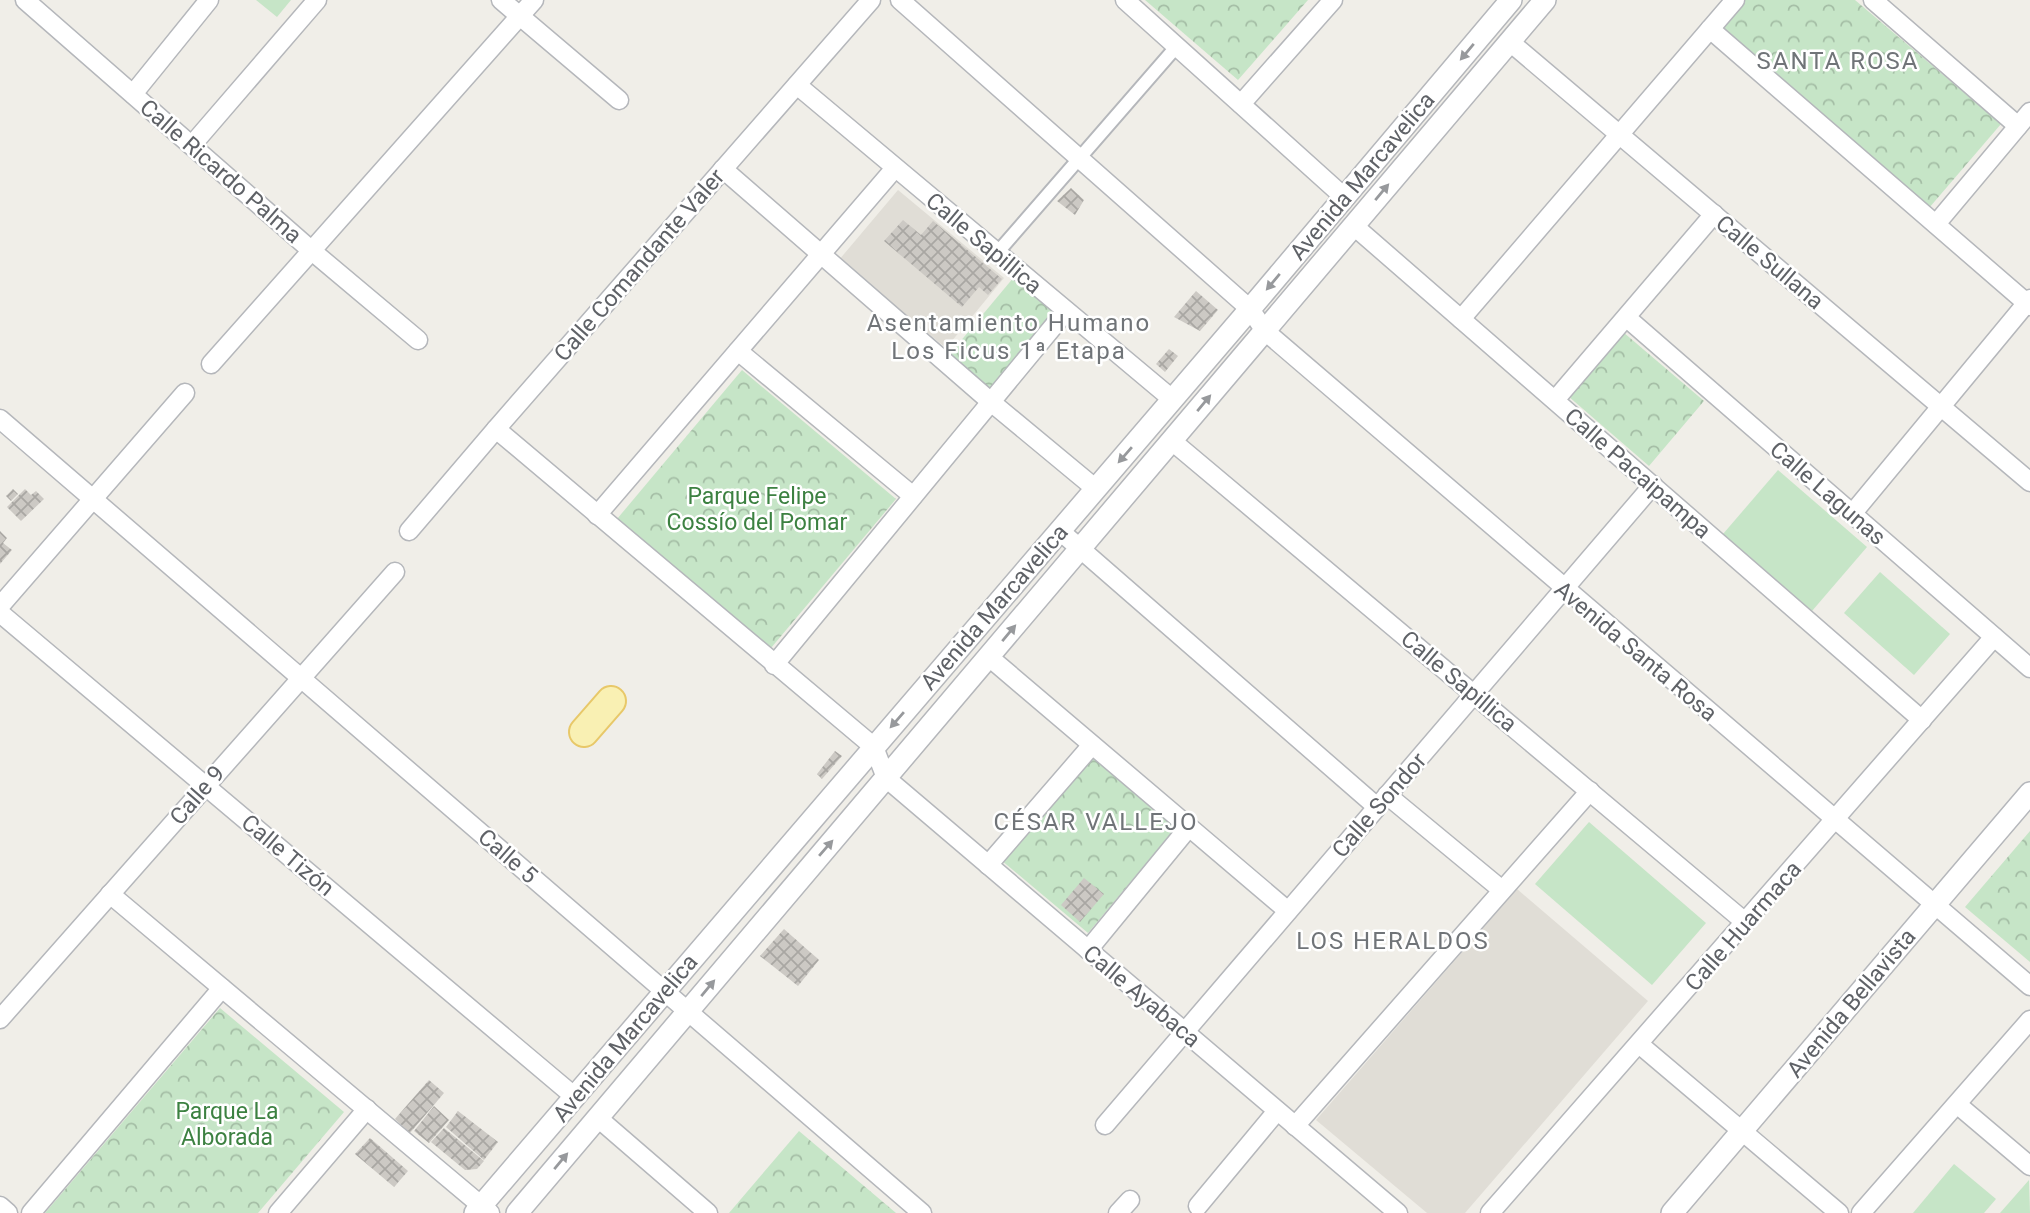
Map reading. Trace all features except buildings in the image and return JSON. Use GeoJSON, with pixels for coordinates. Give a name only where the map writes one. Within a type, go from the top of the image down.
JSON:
{"type":"FeatureCollection","features":[{"type":"Feature","properties":{"kind":"main road"},"geometry":{"type":"LineString","coordinates":[[584,732],[611,701]]}},
{"type":"Feature","properties":{"kind":"street","name":"Calle Ricardo Palma"},"geometry":{"type":"LineString","coordinates":[[25,0],[418,340]]}},
{"type":"Feature","properties":{"kind":"street"},"geometry":{"type":"LineString","coordinates":[[133,94],[209,0]]}},
{"type":"Feature","properties":{"kind":"street"},"geometry":{"type":"LineString","coordinates":[[192,145],[317,0]]}},
{"type":"Feature","properties":{"kind":"street"},"geometry":{"type":"LineString","coordinates":[[501,0],[619,100]]}},
{"type":"Feature","properties":{"kind":"street"},"geometry":{"type":"LineString","coordinates":[[211,364],[534,0]]}},
{"type":"Feature","properties":{"kind":"street","name":"Calle Comandante Valer"},"geometry":{"type":"LineString","coordinates":[[409,531],[871,0]]}},
{"type":"Feature","properties":{"kind":"street"},"geometry":{"type":"LineString","coordinates":[[1125,0],[1344,197]]}},
{"type":"Feature","properties":{"kind":"street"},"geometry":{"type":"LineString","coordinates":[[1241,104],[1333,0]]}},
{"type":"Feature","properties":{"kind":"street","name":"Avenida Marcavelica"},"geometry":{"type":"LineString","coordinates":[[482,1211],[665,990],[1250,309],[1511,0]]}},
{"type":"Feature","properties":{"kind":"street","name":"Avenida Marcavelica"},"geometry":{"type":"LineString","coordinates":[[517,1213],[1545,0]]}},
{"type":"Feature","properties":{"kind":"street"},"geometry":{"type":"LineString","coordinates":[[1461,319],[1735,0]]}},
{"type":"Feature","properties":{"kind":"street"},"geometry":{"type":"LineString","coordinates":[[1873,0],[2018,126]]}},
{"type":"Feature","properties":{"kind":"street","name":"Avenida Santa Rosa"},"geometry":{"type":"LineString","coordinates":[[912,4],[1250,309],[1265,331],[1563,589],[2030,986]]}},
{"type":"Feature","properties":{"kind":"street"},"geometry":{"type":"LineString","coordinates":[[1710,29],[2029,303],[1852,513]]}},
{"type":"Feature","properties":{"kind":"street","name":"Calle Sullana"},"geometry":{"type":"LineString","coordinates":[[1510,42],[2030,482]]}},
{"type":"Feature","properties":{"kind":"street"},"geometry":{"type":"LineString","coordinates":[[997,253],[1177,46]]}},
{"type":"Feature","properties":{"kind":"street","name":"Calle Sapillica"},"geometry":{"type":"LineString","coordinates":[[797,85],[1172,399]]}},
{"type":"Feature","properties":{"kind":"street"},"geometry":{"type":"LineString","coordinates":[[1936,224],[2030,112]]}},
{"type":"Feature","properties":{"kind":"street"},"geometry":{"type":"LineString","coordinates":[[597,515],[895,168]]}},
{"type":"Feature","properties":{"kind":"street"},"geometry":{"type":"LineString","coordinates":[[723,169],[990,402],[1096,489]]}},
{"type":"Feature","properties":{"kind":"street"},"geometry":{"type":"LineString","coordinates":[[1555,400],[1714,214]]}},
{"type":"Feature","properties":{"kind":"street","name":"Calle Pacaipampa"},"geometry":{"type":"LineString","coordinates":[[1354,226],[1922,720]]}},
{"type":"Feature","properties":{"kind":"street"},"geometry":{"type":"LineString","coordinates":[[774,665],[1066,312]]}},
{"type":"Feature","properties":{"kind":"street","name":"Calle Lagunas"},"geometry":{"type":"LineString","coordinates":[[1627,318],[2030,668]]}},
{"type":"Feature","properties":{"kind":"street"},"geometry":{"type":"LineString","coordinates":[[738,351],[913,496]]}},
{"type":"Feature","properties":{"kind":"street"},"geometry":{"type":"LineString","coordinates":[[0,606],[185,393]]}},
{"type":"Feature","properties":{"kind":"street","name":"Calle 5"},"geometry":{"type":"LineString","coordinates":[[0,419],[922,1213]]}},
{"type":"Feature","properties":{"kind":"street"},"geometry":{"type":"LineString","coordinates":[[496,429],[874,747],[886,778]]}},
{"type":"Feature","properties":{"kind":"street","name":"Calle Sapillica"},"geometry":{"type":"LineString","coordinates":[[1172,441],[1745,922]]}},
{"type":"Feature","properties":{"kind":"street","name":"Calle Sondor"},"geometry":{"type":"LineString","coordinates":[[1105,1125],[1653,485]]}},
{"type":"Feature","properties":{"kind":"street"},"geometry":{"type":"LineString","coordinates":[[1060,530],[1382,801],[1502,890]]}},
{"type":"Feature","properties":{"kind":"street","name":"Calle 9"},"geometry":{"type":"LineString","coordinates":[[0,1019],[395,572]]}},
{"type":"Feature","properties":{"kind":"street","name":"Calle Tizón"},"geometry":{"type":"LineString","coordinates":[[0,613],[575,1097]]}},
{"type":"Feature","properties":{"kind":"street","name":"Calle Huarmaca"},"geometry":{"type":"LineString","coordinates":[[1490,1213],[1994,637]]}},
{"type":"Feature","properties":{"kind":"street"},"geometry":{"type":"LineString","coordinates":[[989,657],[1288,911]]}},
{"type":"Feature","properties":{"kind":"street"},"geometry":{"type":"LineString","coordinates":[[988,865],[1092,745]]}},
{"type":"Feature","properties":{"kind":"street","name":"Calle Ayabaca"},"geometry":{"type":"LineString","coordinates":[[886,778],[1398,1213]]}},
{"type":"Feature","properties":{"kind":"street"},"geometry":{"type":"LineString","coordinates":[[1295,1126],[1590,791]]}},
{"type":"Feature","properties":{"kind":"street","name":"Avenida Bellavista"},"geometry":{"type":"LineString","coordinates":[[1672,1213],[2030,793]]}},
{"type":"Feature","properties":{"kind":"street"},"geometry":{"type":"LineString","coordinates":[[1088,950],[1189,827]]}},
{"type":"Feature","properties":{"kind":"street"},"geometry":{"type":"LineString","coordinates":[[110,894],[367,1109],[482,1211]]}},
{"type":"Feature","properties":{"kind":"street"},"geometry":{"type":"LineString","coordinates":[[30,1213],[222,988]]}},
{"type":"Feature","properties":{"kind":"street"},"geometry":{"type":"LineString","coordinates":[[1861,1213],[2030,1020]]}},
{"type":"Feature","properties":{"kind":"street"},"geometry":{"type":"LineString","coordinates":[[1639,1044],[1839,1213]]}},
{"type":"Feature","properties":{"kind":"street"},"geometry":{"type":"LineString","coordinates":[[1958,1105],[2030,1166]]}},
{"type":"Feature","properties":{"kind":"street"},"geometry":{"type":"LineString","coordinates":[[278,1213],[367,1109]]}},
{"type":"Feature","properties":{"kind":"street"},"geometry":{"type":"LineString","coordinates":[[1198,1206],[1277,1111]]}},
{"type":"Feature","properties":{"kind":"street"},"geometry":{"type":"LineString","coordinates":[[598,1118],[708,1213]]}},
{"type":"Feature","properties":{"kind":"street"},"geometry":{"type":"LineString","coordinates":[[0,1206],[8,1213]]}},
{"type":"Feature","properties":{"kind":"shaded area"},"geometry":{"type":"Polygon","coordinates":[[[898,190],[1004,278],[946,348],[839,260],[898,190]]]}},
{"type":"Feature","properties":{"kind":"shaded area"},"geometry":{"type":"Polygon","coordinates":[[[1517,889],[1648,1001],[1465,1213],[1427,1213],[1316,1120],[1517,889]]]}},
{"type":"Feature","properties":{"kind":"green space"},"geometry":{"type":"Polygon","coordinates":[[[256,0],[291,0],[277,17],[256,0]]]}},
{"type":"Feature","properties":{"kind":"green space"},"geometry":{"type":"Polygon","coordinates":[[[1145,0],[1308,0],[1238,80],[1145,0]]]}},
{"type":"Feature","properties":{"kind":"green space"},"geometry":{"type":"Polygon","coordinates":[[[1739,0],[1855,0],[2001,124],[1929,208],[1716,27],[1739,0]]]}},
{"type":"Feature","properties":{"kind":"green space"},"geometry":{"type":"Polygon","coordinates":[[[1014,277],[1062,318],[990,399],[944,361],[1014,277]]]}},
{"type":"Feature","properties":{"kind":"green space"},"geometry":{"type":"Polygon","coordinates":[[[1623,332],[1704,401],[1649,466],[1568,396],[1623,332]]]}},
{"type":"Feature","properties":{"kind":"green space","name":"Parque Felipe Cossío del Pomar"},"geometry":{"type":"Polygon","coordinates":[[[742,370],[896,499],[771,648],[617,519],[742,370]]]}},
{"type":"Feature","properties":{"kind":"green space"},"geometry":{"type":"Polygon","coordinates":[[[1778,470],[1867,547],[1812,611],[1723,534],[1778,470]]]}},
{"type":"Feature","properties":{"kind":"green space"},"geometry":{"type":"Polygon","coordinates":[[[1880,572],[1950,634],[1914,675],[1844,613],[1880,572]]]}},
{"type":"Feature","properties":{"kind":"green space"},"geometry":{"type":"Polygon","coordinates":[[[1091,752],[1179,824],[1088,933],[1001,860],[1091,752]]]}},
{"type":"Feature","properties":{"kind":"green space"},"geometry":{"type":"Polygon","coordinates":[[[1589,822],[1706,923],[1652,985],[1535,884],[1589,822]]]}},
{"type":"Feature","properties":{"kind":"green space"},"geometry":{"type":"Polygon","coordinates":[[[2030,831],[2030,962],[1965,907],[2030,831]]]}},
{"type":"Feature","properties":{"kind":"green space","name":"Parque La Alborada"},"geometry":{"type":"Polygon","coordinates":[[[220,1008],[344,1112],[258,1213],[45,1213],[220,1008]]]}},
{"type":"Feature","properties":{"kind":"green space"},"geometry":{"type":"Polygon","coordinates":[[[799,1131],[896,1213],[729,1213],[799,1131]]]}},
{"type":"Feature","properties":{"kind":"green space"},"geometry":{"type":"Polygon","coordinates":[[[1954,1164],[1996,1199],[1984,1213],[1913,1213],[1954,1164]]]}},
{"type":"Feature","properties":{"kind":"green space"},"geometry":{"type":"Polygon","coordinates":[[[2029,1180],[2030,1213],[2000,1213],[2029,1180]]]}},
{"type":"Feature","properties":{"kind":"district","name":"SANTA ROSA"},"geometry":{"type":"Point","coordinates":[1838,61]}},
{"type":"Feature","properties":{"kind":"district","name":"Asentamiento Humano Los Ficus 1ª Etapa"},"geometry":{"type":"Point","coordinates":[1009,337]}},
{"type":"Feature","properties":{"kind":"district","name":"CÉSAR VALLEJO"},"geometry":{"type":"Point","coordinates":[1096,822]}},
{"type":"Feature","properties":{"kind":"district","name":"LOS HERALDOS"},"geometry":{"type":"Point","coordinates":[1393,941]}}]}
